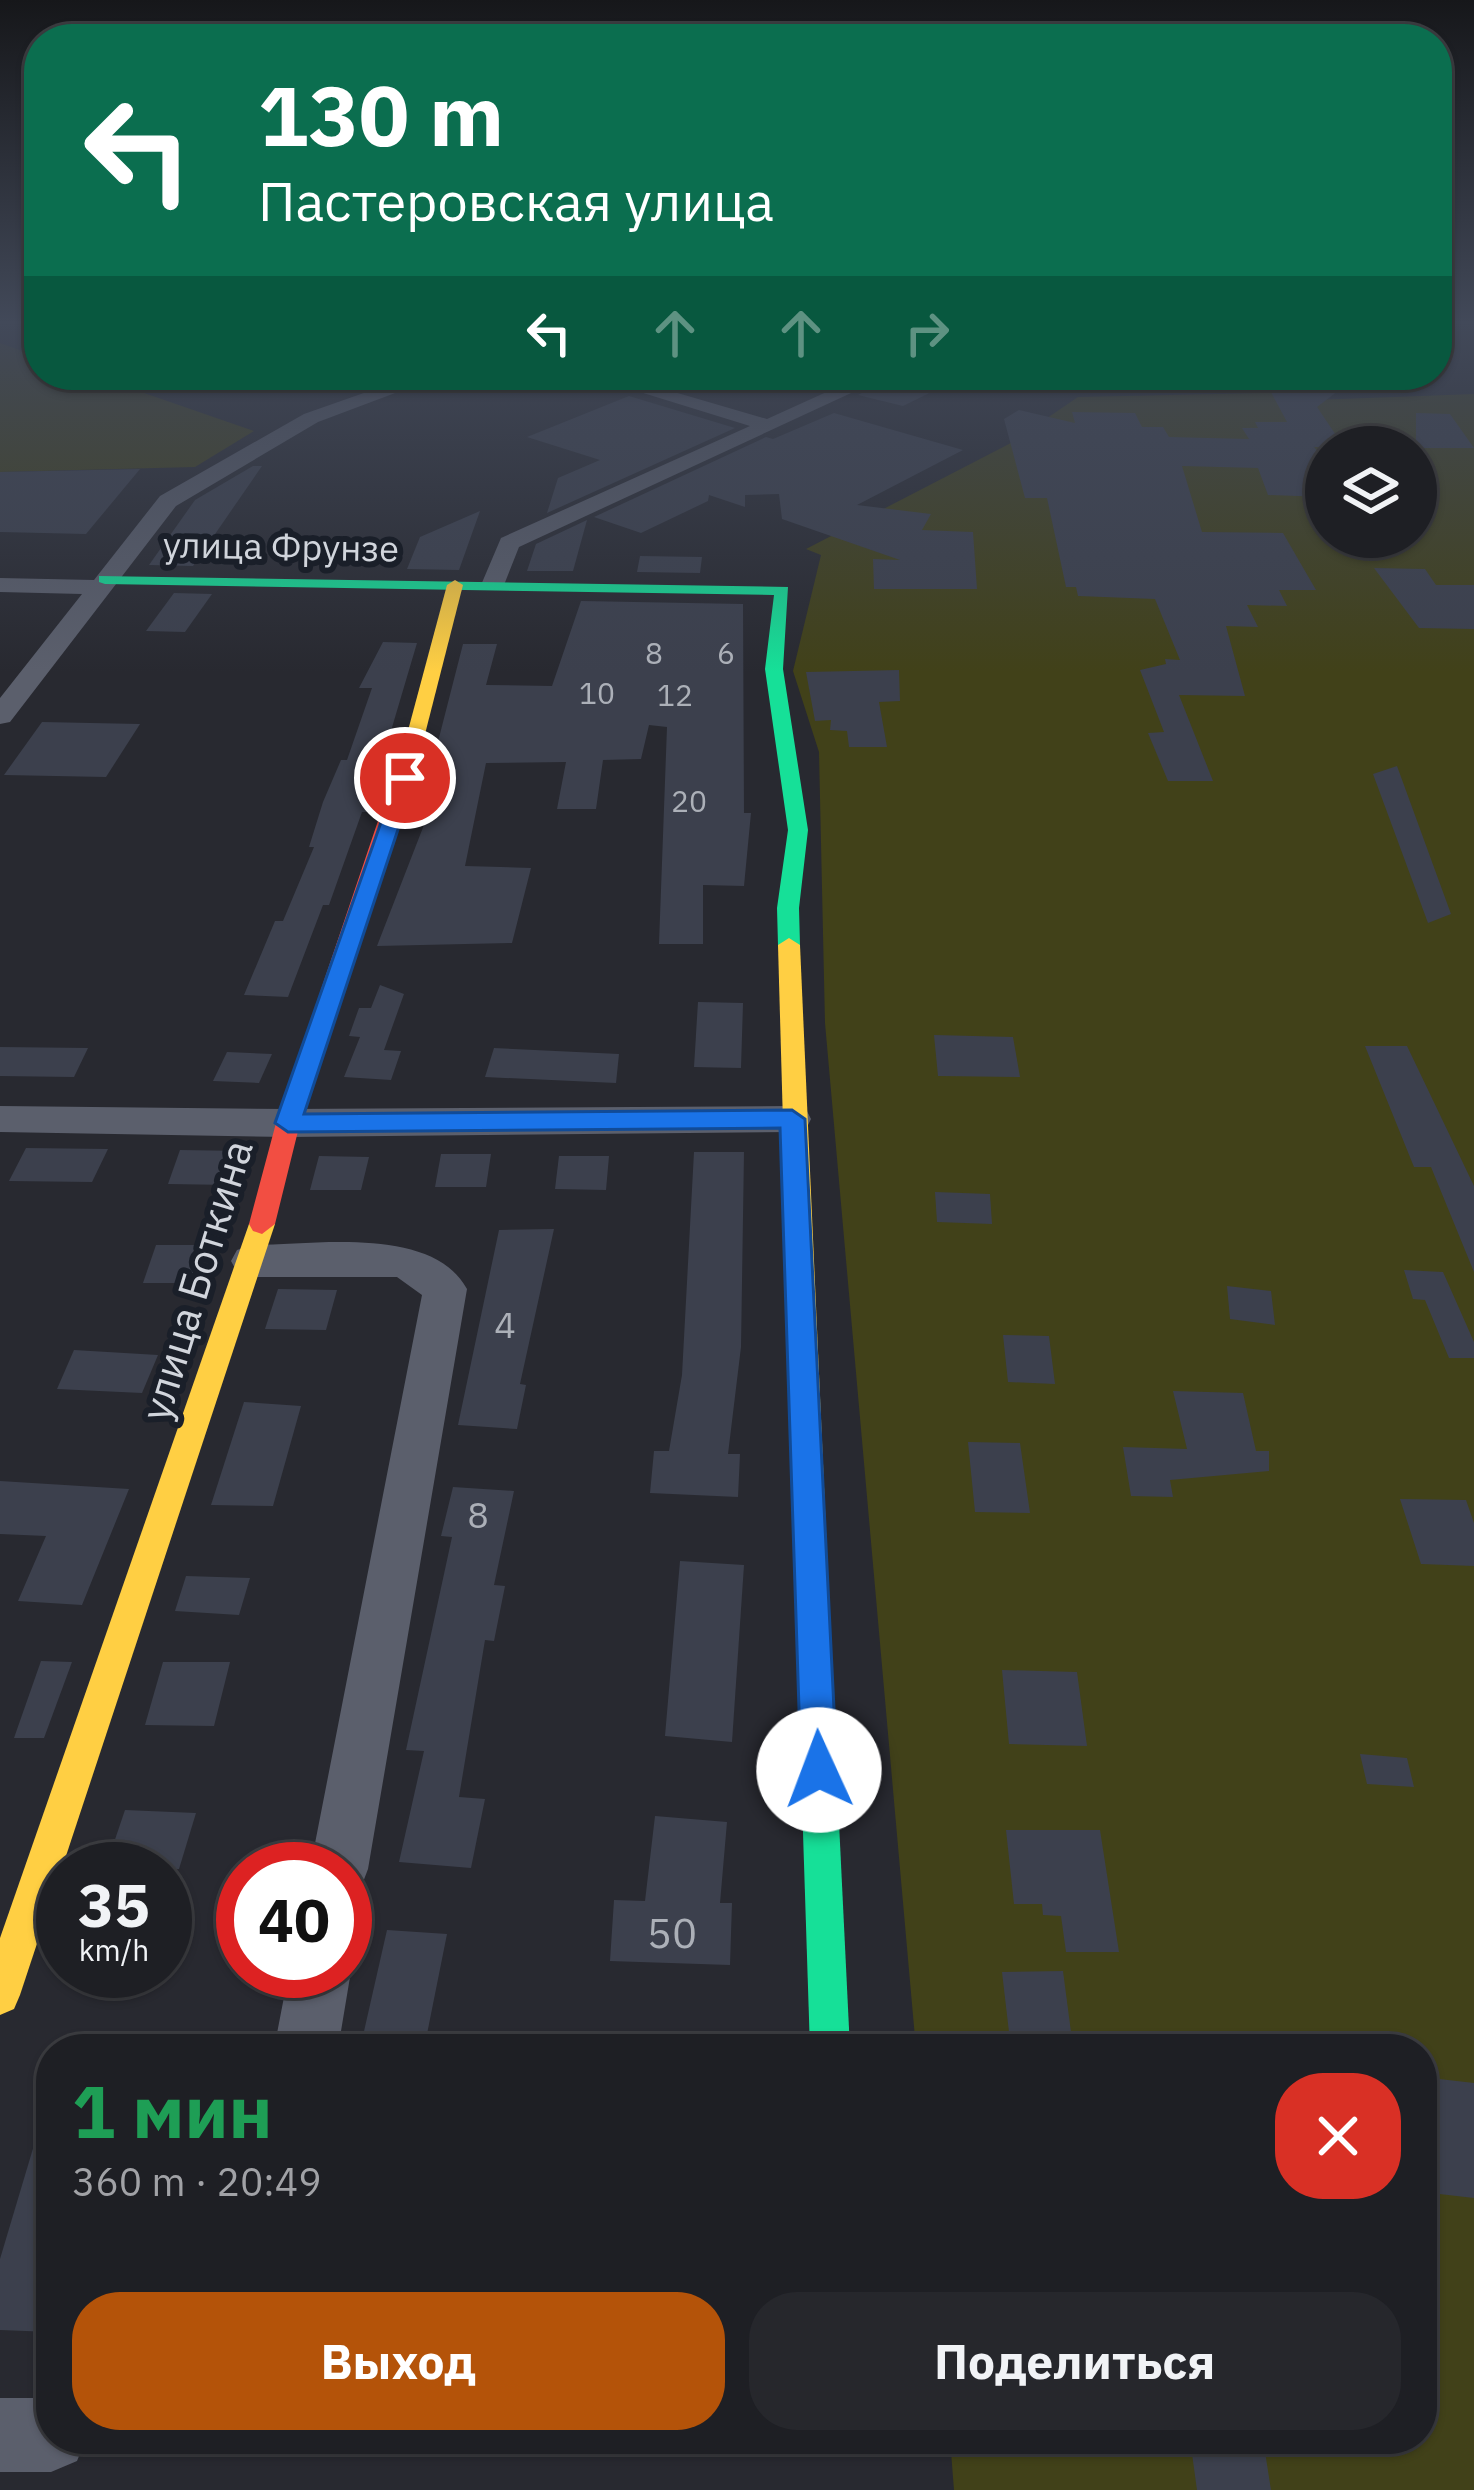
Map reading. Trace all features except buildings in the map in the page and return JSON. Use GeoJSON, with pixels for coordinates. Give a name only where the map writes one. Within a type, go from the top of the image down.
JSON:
{"type":"FeatureCollection","features":[{"type":"Feature","properties":{"kind":"street"},"geometry":{"type":"LineString","coordinates":[[0,716],[168,501],[273,440]]}},
{"type":"Feature","properties":{"kind":"street"},"geometry":{"type":"LineString","coordinates":[[493,585],[509,543],[738,440]]}},
{"type":"Feature","properties":{"kind":"street","name":"улица Фрунзе"},"geometry":{"type":"LineString","coordinates":[[0,585],[782,590],[774,669],[797,830],[788,908],[792,1119]]}},
{"type":"Feature","properties":{"kind":"street","name":"улица Боткина"},"geometry":{"type":"LineString","coordinates":[[0,1995],[252,1261],[288,1123],[405,778],[455,585]]}},
{"type":"Feature","properties":{"kind":"street"},"geometry":{"type":"LineString","coordinates":[[0,1119],[288,1123],[792,1119],[829,2034]]}},
{"type":"Feature","properties":{"kind":"street"},"geometry":{"type":"LineString","coordinates":[[252,1261],[405,1261],[445,1289],[344,1842]]}},
{"type":"Feature","properties":{"kind":"street"},"geometry":{"type":"LineString","coordinates":[[309,2034],[315,1998]]}},
{"type":"Feature","properties":{"kind":"street"},"geometry":{"type":"LineString","coordinates":[[0,2434],[36,2435]]}},
{"type":"Feature","properties":{"kind":"shaded area"},"geometry":{"type":"Polygon","coordinates":[[[0,440],[239,440],[195,467],[0,472],[0,440]]]}},
{"type":"Feature","properties":{"kind":"shaded area"},"geometry":{"type":"Polygon","coordinates":[[[1015,440],[1305,440],[1305,558],[1437,558],[1437,440],[1474,440],[1474,2490],[954,2490],[951,2454],[1437,2454],[1437,2034],[915,2034],[825,1023],[819,752],[793,671],[821,555],[806,549],[1015,440]]]}},
{"type":"Feature","properties":{"kind":"traffic: fast"},"geometry":{"type":"LineString","coordinates":[[105,579],[782,590],[774,669],[798,830],[788,908],[789,945]]}},
{"type":"Feature","properties":{"kind":"traffic: fast"},"geometry":{"type":"LineString","coordinates":[[820,1802],[829,2034]]}},
{"type":"Feature","properties":{"kind":"traffic: slow"},"geometry":{"type":"LineString","coordinates":[[415,738],[455,585]]}},
{"type":"Feature","properties":{"kind":"traffic: slow"},"geometry":{"type":"LineString","coordinates":[[789,945],[820,1802]]}},
{"type":"Feature","properties":{"kind":"traffic: slow"},"geometry":{"type":"LineString","coordinates":[[0,1995],[262,1224]]}},
{"type":"Feature","properties":{"kind":"traffic: jam"},"geometry":{"type":"LineString","coordinates":[[262,1224],[288,1123],[415,738]]}},
{"type":"Feature","properties":{"kind":"route"},"geometry":{"type":"LineString","coordinates":[[405,778],[288,1123],[792,1119],[819,1770]]}}]}
